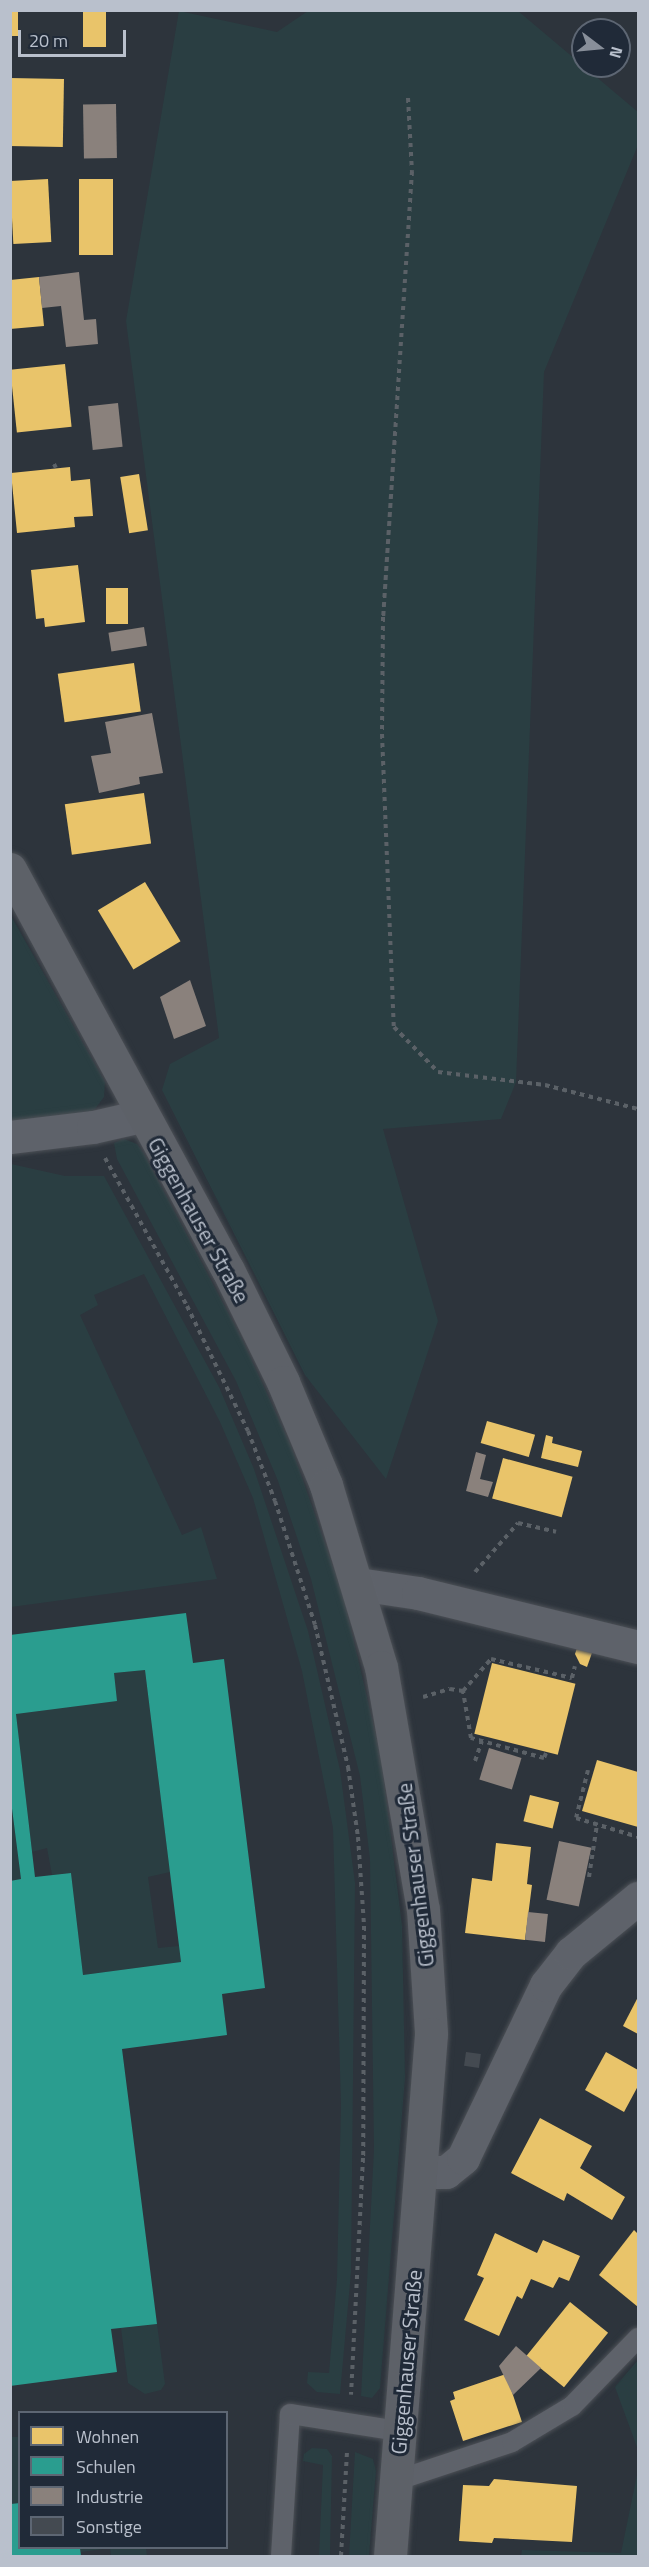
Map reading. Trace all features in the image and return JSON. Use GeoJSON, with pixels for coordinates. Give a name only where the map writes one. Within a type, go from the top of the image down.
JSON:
{"type":"FeatureCollection","features":[{"type":"Feature","properties":{"kind":"main road","name":"Giggenhauser Straße"},"geometry":{"type":"LineString","coordinates":[[10,869],[141,1116],[228,1270],[283,1382],[326,1485],[358,1584],[381,1667],[399,1758],[423,1909],[431,2034],[423,2172],[390,2556]]}},
{"type":"Feature","properties":{"kind":"street"},"geometry":{"type":"LineString","coordinates":[[10,1137],[93,1127],[141,1116]]}},
{"type":"Feature","properties":{"kind":"street"},"geometry":{"type":"LineString","coordinates":[[358,1584],[418,1593],[639,1647]]}},
{"type":"Feature","properties":{"kind":"street"},"geometry":{"type":"LineString","coordinates":[[423,2172],[446,2172],[463,2158],[557,1969],[639,1898]]}},
{"type":"Feature","properties":{"kind":"lane","name":"Giggenhauser Straße"},"geometry":{"type":"LineString","coordinates":[[395,2481],[512,2442],[572,2406],[639,2338]]}},
{"type":"Feature","properties":{"kind":"lane"},"geometry":{"type":"LineString","coordinates":[[281,2556],[290,2414],[349,2426],[399,2431]]}},
{"type":"Feature","properties":{"kind":"path"},"geometry":{"type":"LineString","coordinates":[[408,98],[412,171],[383,616],[382,710],[394,1027],[438,1072],[545,1084],[639,1109]]}},
{"type":"Feature","properties":{"kind":"path"},"geometry":{"type":"LineString","coordinates":[[93,1127],[105,1157],[188,1306],[252,1441],[315,1625],[348,1767],[358,1837],[364,1926],[363,2158],[341,2556]]}},
{"type":"Feature","properties":{"kind":"path"},"geometry":{"type":"LineString","coordinates":[[471,1577],[518,1523],[556,1532]]}},
{"type":"Feature","properties":{"kind":"path"},"geometry":{"type":"LineString","coordinates":[[463,1691],[491,1659],[572,1678],[577,1660]]}},
{"type":"Feature","properties":{"kind":"path"},"geometry":{"type":"LineString","coordinates":[[420,1698],[450,1689],[463,1691]]}},
{"type":"Feature","properties":{"kind":"path"},"geometry":{"type":"LineString","coordinates":[[463,1691],[471,1738],[544,1758],[546,1753]]}},
{"type":"Feature","properties":{"kind":"path"},"geometry":{"type":"LineString","coordinates":[[475,1761],[482,1741]]}},
{"type":"Feature","properties":{"kind":"path"},"geometry":{"type":"LineString","coordinates":[[588,1770],[576,1818],[639,1837]]}},
{"type":"Feature","properties":{"kind":"path"},"geometry":{"type":"LineString","coordinates":[[589,1877],[597,1824]]}},
{"type":"Feature","properties":{"kind":"green space"},"geometry":{"type":"Polygon","coordinates":[[[179,11],[277,32],[308,11],[518,11],[571,56],[571,78],[598,78],[638,112],[638,145],[544,372],[516,1082],[501,1119],[383,1129],[438,1321],[386,1479],[305,1375],[162,1090],[170,1064],[219,1038],[126,321],[179,11]]]}},
{"type":"Feature","properties":{"kind":"green space"},"geometry":{"type":"Polygon","coordinates":[[[10,914],[105,1082],[104,1097],[95,1109],[78,1118],[11,1129],[10,914]]]}},
{"type":"Feature","properties":{"kind":"green space"},"geometry":{"type":"Polygon","coordinates":[[[124,1139],[137,1144],[143,1152],[241,1337],[291,1446],[343,1595],[381,1757],[402,1926],[405,2077],[380,2388],[372,2398],[361,2396],[374,2150],[370,1859],[360,1776],[311,1579],[278,1481],[236,1381],[117,1159],[114,1143],[124,1139]]]}},
{"type":"Feature","properties":{"kind":"green space"},"geometry":{"type":"Polygon","coordinates":[[[11,1164],[65,1176],[104,1176],[219,1387],[254,1469],[308,1631],[340,1770],[355,1883],[351,2272],[340,2394],[317,2392],[307,2383],[308,2372],[329,2373],[337,2279],[341,2105],[333,1828],[302,1671],[253,1498],[220,1422],[144,1274],[94,1295],[98,1305],[80,1315],[182,1535],[201,1527],[217,1579],[11,1607],[11,1164]]]}},
{"type":"Feature","properties":{"kind":"green space"},"geometry":{"type":"Polygon","coordinates":[[[145,1670],[170,1872],[148,1877],[158,1948],[179,1946],[181,1962],[83,1975],[71,1873],[52,1875],[47,1848],[32,1852],[16,1714],[114,1673],[145,1670]]]}},
{"type":"Feature","properties":{"kind":"green space"},"geometry":{"type":"Polygon","coordinates":[[[10,1793],[21,1879],[11,1881],[10,1881],[10,1793]]]}},
{"type":"Feature","properties":{"kind":"green space"},"geometry":{"type":"Polygon","coordinates":[[[157,2324],[165,2384],[161,2390],[145,2394],[128,2383],[121,2328],[157,2324]]]}},
{"type":"Feature","properties":{"kind":"green space"},"geometry":{"type":"Polygon","coordinates":[[[638,2360],[638,2450],[615,2387],[638,2360]]]}},
{"type":"Feature","properties":{"kind":"green space"},"geometry":{"type":"Polygon","coordinates":[[[10,2437],[18,2437],[18,2503],[10,2503],[10,2437]]]}},
{"type":"Feature","properties":{"kind":"green space"},"geometry":{"type":"Polygon","coordinates":[[[312,2448],[327,2449],[332,2456],[330,2556],[319,2556],[323,2465],[303,2461],[304,2454],[312,2448]]]}},
{"type":"Feature","properties":{"kind":"green space"},"geometry":{"type":"Polygon","coordinates":[[[355,2452],[373,2459],[376,2471],[369,2556],[349,2556],[355,2452]]]}},
{"type":"Feature","properties":{"kind":"green space"},"geometry":{"type":"Polygon","coordinates":[[[638,2470],[638,2556],[521,2556],[522,2550],[621,2553],[638,2470]]]}},
{"type":"Feature","properties":{"kind":"green space"},"geometry":{"type":"Polygon","coordinates":[[[80,2549],[103,2549],[81,2552],[80,2549]]]}},
{"type":"Feature","properties":{"kind":"green space"},"geometry":{"type":"Polygon","coordinates":[[[110,2549],[146,2549],[147,2556],[111,2556],[110,2549]]]}},
{"type":"Feature","properties":{"kind":"building: Wohnen"},"geometry":{"type":"Polygon","coordinates":[[[10,10],[18,10],[18,36],[10,36],[10,10]]]}},
{"type":"Feature","properties":{"kind":"building: Wohnen"},"geometry":{"type":"Polygon","coordinates":[[[83,10],[106,10],[106,47],[83,47],[83,10]]]}},
{"type":"Feature","properties":{"kind":"building: Wohnen"},"geometry":{"type":"Polygon","coordinates":[[[10,78],[64,79],[63,147],[10,146],[10,78]]]}},
{"type":"Feature","properties":{"kind":"building: Wohnen"},"geometry":{"type":"Polygon","coordinates":[[[48,179],[51,242],[13,244],[10,181],[48,179]]]}},
{"type":"Feature","properties":{"kind":"building: Wohnen"},"geometry":{"type":"Polygon","coordinates":[[[79,179],[113,179],[113,255],[79,255],[79,179]]]}},
{"type":"Feature","properties":{"kind":"building: Wohnen"},"geometry":{"type":"Polygon","coordinates":[[[39,277],[44,326],[10,329],[10,280],[39,277]]]}},
{"type":"Feature","properties":{"kind":"building: Wohnen"},"geometry":{"type":"Polygon","coordinates":[[[65,364],[72,427],[17,432],[10,370],[65,364]]]}},
{"type":"Feature","properties":{"kind":"building: Wohnen"},"geometry":{"type":"Polygon","coordinates":[[[70,467],[71,481],[90,479],[93,516],[74,517],[75,527],[17,533],[11,473],[70,467]]]}},
{"type":"Feature","properties":{"kind":"building: Wohnen"},"geometry":{"type":"Polygon","coordinates":[[[139,474],[148,530],[129,533],[120,477],[139,474]]]}},
{"type":"Feature","properties":{"kind":"building: Wohnen"},"geometry":{"type":"Polygon","coordinates":[[[78,565],[85,622],[45,627],[44,618],[36,619],[31,570],[78,565]]]}},
{"type":"Feature","properties":{"kind":"building: Wohnen"},"geometry":{"type":"Polygon","coordinates":[[[106,588],[128,588],[128,624],[106,624],[106,588]]]}},
{"type":"Feature","properties":{"kind":"building: Wohnen"},"geometry":{"type":"Polygon","coordinates":[[[134,663],[141,712],[65,722],[58,674],[134,663]]]}},
{"type":"Feature","properties":{"kind":"building: Wohnen"},"geometry":{"type":"Polygon","coordinates":[[[144,793],[151,844],[72,855],[65,804],[144,793]]]}},
{"type":"Feature","properties":{"kind":"building: Wohnen"},"geometry":{"type":"Polygon","coordinates":[[[145,882],[181,941],[133,969],[98,910],[145,882]]]}},
{"type":"Feature","properties":{"kind":"building: Wohnen"},"geometry":{"type":"Polygon","coordinates":[[[487,1421],[535,1435],[529,1457],[481,1443],[487,1421]]]}},
{"type":"Feature","properties":{"kind":"building: Wohnen"},"geometry":{"type":"Polygon","coordinates":[[[546,1435],[553,1437],[552,1443],[582,1451],[578,1467],[541,1458],[546,1435]]]}},
{"type":"Feature","properties":{"kind":"building: Wohnen"},"geometry":{"type":"Polygon","coordinates":[[[503,1458],[573,1477],[562,1517],[492,1499],[503,1458]]]}},
{"type":"Feature","properties":{"kind":"building: Wohnen"},"geometry":{"type":"Polygon","coordinates":[[[578,1645],[593,1650],[587,1667],[580,1664],[575,1654],[578,1645]]]}},
{"type":"Feature","properties":{"kind":"building: Wohnen"},"geometry":{"type":"Polygon","coordinates":[[[492,1663],[575,1684],[558,1755],[474,1734],[492,1663]]]}},
{"type":"Feature","properties":{"kind":"building: Wohnen"},"geometry":{"type":"Polygon","coordinates":[[[597,1760],[638,1772],[638,1827],[582,1811],[597,1760]]]}},
{"type":"Feature","properties":{"kind":"building: Wohnen"},"geometry":{"type":"Polygon","coordinates":[[[530,1795],[559,1802],[553,1828],[523,1821],[530,1795]]]}},
{"type":"Feature","properties":{"kind":"building: Wohnen"},"geometry":{"type":"Polygon","coordinates":[[[496,1843],[531,1847],[527,1884],[532,1885],[525,1940],[465,1933],[472,1878],[492,1881],[496,1843]]]}},
{"type":"Feature","properties":{"kind":"building: Wohnen"},"geometry":{"type":"Polygon","coordinates":[[[638,1997],[638,2034],[623,2026],[638,1997]]]}},
{"type":"Feature","properties":{"kind":"building: Wohnen"},"geometry":{"type":"Polygon","coordinates":[[[606,2052],[638,2070],[638,2086],[624,2112],[585,2090],[606,2052]]]}},
{"type":"Feature","properties":{"kind":"building: Wohnen"},"geometry":{"type":"Polygon","coordinates":[[[540,2118],[592,2146],[580,2168],[625,2197],[612,2220],[567,2193],[564,2201],[511,2173],[540,2118]]]}},
{"type":"Feature","properties":{"kind":"building: Wohnen"},"geometry":{"type":"Polygon","coordinates":[[[634,2230],[638,2234],[638,2307],[599,2275],[634,2230]]]}},
{"type":"Feature","properties":{"kind":"building: Wohnen"},"geometry":{"type":"Polygon","coordinates":[[[495,2233],[537,2253],[543,2240],[580,2256],[569,2281],[559,2277],[553,2288],[531,2279],[522,2299],[517,2296],[499,2336],[464,2320],[484,2278],[477,2275],[495,2233]]]}},
{"type":"Feature","properties":{"kind":"building: Wohnen"},"geometry":{"type":"Polygon","coordinates":[[[570,2302],[608,2333],[564,2387],[526,2356],[570,2302]]]}},
{"type":"Feature","properties":{"kind":"building: Wohnen"},"geometry":{"type":"Polygon","coordinates":[[[506,2374],[522,2422],[463,2441],[450,2401],[455,2399],[453,2392],[506,2374]]]}},
{"type":"Feature","properties":{"kind":"building: Wohnen"},"geometry":{"type":"Polygon","coordinates":[[[494,2479],[577,2486],[572,2542],[494,2538],[492,2543],[459,2541],[463,2485],[489,2486],[494,2479]]]}},
{"type":"Feature","properties":{"kind":"building: Schulen"},"geometry":{"type":"Polygon","coordinates":[[[186,1613],[193,1663],[224,1659],[265,1988],[222,1994],[227,2035],[122,2049],[157,2324],[111,2329],[117,2372],[10,2386],[10,1881],[21,1879],[10,1793],[10,1635],[186,1613]],[[145,1670],[114,1673],[117,1701],[16,1714],[35,1877],[71,1873],[83,1975],[181,1962],[145,1670]]]}},
{"type":"Feature","properties":{"kind":"building: Schulen"},"geometry":{"type":"Polygon","coordinates":[[[18,2503],[18,2549],[80,2549],[81,2556],[10,2556],[10,2504],[18,2503]]]}},
{"type":"Feature","properties":{"kind":"building: Industrie"},"geometry":{"type":"Polygon","coordinates":[[[116,104],[117,158],[84,159],[83,105],[116,104]]]}},
{"type":"Feature","properties":{"kind":"building: Industrie"},"geometry":{"type":"Polygon","coordinates":[[[79,272],[84,320],[96,319],[98,344],[66,347],[61,306],[42,308],[39,277],[79,272]]]}},
{"type":"Feature","properties":{"kind":"building: Industrie"},"geometry":{"type":"Polygon","coordinates":[[[118,403],[123,447],[93,450],[88,406],[118,403]]]}},
{"type":"Feature","properties":{"kind":"building: Industrie"},"geometry":{"type":"Polygon","coordinates":[[[144,627],[147,646],[111,651],[108,633],[144,627]]]}},
{"type":"Feature","properties":{"kind":"building: Industrie"},"geometry":{"type":"Polygon","coordinates":[[[152,713],[163,773],[139,777],[140,784],[99,793],[91,756],[111,753],[105,722],[152,713]]]}},
{"type":"Feature","properties":{"kind":"building: Industrie"},"geometry":{"type":"Polygon","coordinates":[[[190,980],[206,1026],[174,1039],[160,997],[190,980]]]}},
{"type":"Feature","properties":{"kind":"building: Industrie"},"geometry":{"type":"Polygon","coordinates":[[[476,1452],[486,1455],[480,1479],[493,1482],[488,1497],[466,1491],[476,1452]]]}},
{"type":"Feature","properties":{"kind":"building: Industrie"},"geometry":{"type":"Polygon","coordinates":[[[489,1748],[522,1758],[512,1789],[479,1780],[489,1748]]]}},
{"type":"Feature","properties":{"kind":"building: Industrie"},"geometry":{"type":"Polygon","coordinates":[[[559,1841],[591,1848],[579,1907],[547,1900],[559,1841]]]}},
{"type":"Feature","properties":{"kind":"building: Industrie"},"geometry":{"type":"Polygon","coordinates":[[[528,1912],[548,1914],[545,1942],[525,1940],[528,1912]]]}},
{"type":"Feature","properties":{"kind":"building: Industrie"},"geometry":{"type":"Polygon","coordinates":[[[516,2346],[541,2368],[513,2395],[499,2366],[516,2346]]]}},
{"type":"Feature","properties":{"kind":"building: Sonstige"},"geometry":{"type":"Polygon","coordinates":[[[466,2052],[481,2054],[479,2068],[464,2066],[466,2052]]]}}]}
